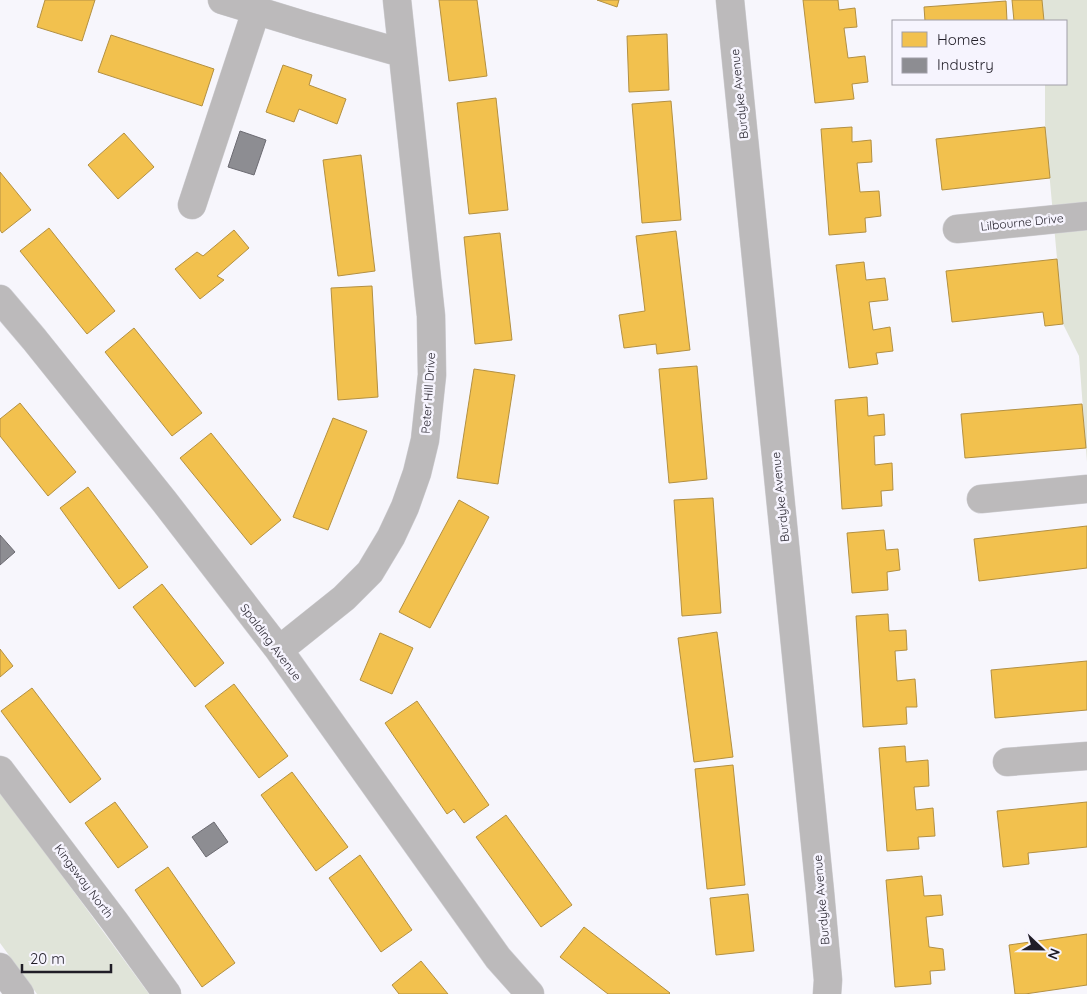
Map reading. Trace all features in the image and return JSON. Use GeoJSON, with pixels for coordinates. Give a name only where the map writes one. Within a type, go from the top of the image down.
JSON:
{"type":"FeatureCollection","features":[{"type":"Feature","properties":{"kind":"street"},"geometry":{"type":"LineString","coordinates":[[222,0],[402,53]]}},
{"type":"Feature","properties":{"kind":"street","name":"Peter Hill Drive"},"geometry":{"type":"LineString","coordinates":[[279,650],[344,598],[370,572],[392,537],[405,507],[417,473],[425,440],[432,374],[431,316],[397,0]]}},
{"type":"Feature","properties":{"kind":"street","name":"Burdyke Avenue"},"geometry":{"type":"LineString","coordinates":[[730,0],[820,892],[828,980],[827,994]]}},
{"type":"Feature","properties":{"kind":"street"},"geometry":{"type":"LineString","coordinates":[[192,205],[256,11]]}},
{"type":"Feature","properties":{"kind":"street","name":"Lilbourne Drive"},"geometry":{"type":"LineString","coordinates":[[957,229],[1087,216]]}},
{"type":"Feature","properties":{"kind":"street","name":"Spalding Avenue"},"geometry":{"type":"LineString","coordinates":[[0,299],[164,501],[279,650],[498,958],[530,994]]}},
{"type":"Feature","properties":{"kind":"street"},"geometry":{"type":"LineString","coordinates":[[981,498],[1087,489]]}},
{"type":"Feature","properties":{"kind":"street"},"geometry":{"type":"LineString","coordinates":[[1007,762],[1087,756]]}},
{"type":"Feature","properties":{"kind":"street","name":"Kingsway North"},"geometry":{"type":"LineString","coordinates":[[0,770],[167,994]]}},
{"type":"Feature","properties":{"kind":"street"},"geometry":{"type":"LineString","coordinates":[[0,967],[20,994]]}},
{"type":"Feature","properties":{"kind":"shaded area"},"geometry":{"type":"Polygon","coordinates":[[[1042,0],[1087,0],[1087,462],[1079,356],[1063,324],[1045,127],[1045,85],[1067,85],[1067,20],[1044,20],[1042,0]]]}},
{"type":"Feature","properties":{"kind":"shaded area"},"geometry":{"type":"Polygon","coordinates":[[[0,791],[149,994],[37,994],[0,943],[0,791]]]}},
{"type":"Feature","properties":{"kind":"building: Homes"},"geometry":{"type":"Polygon","coordinates":[[[45,0],[95,0],[82,41],[37,27],[45,0]]]}},
{"type":"Feature","properties":{"kind":"building: Homes"},"geometry":{"type":"Polygon","coordinates":[[[439,0],[477,0],[487,76],[449,81],[439,0]]]}},
{"type":"Feature","properties":{"kind":"building: Homes"},"geometry":{"type":"Polygon","coordinates":[[[597,0],[619,0],[617,7],[597,0]]]}},
{"type":"Feature","properties":{"kind":"building: Homes"},"geometry":{"type":"Polygon","coordinates":[[[803,0],[838,0],[839,10],[855,8],[857,27],[844,28],[848,58],[865,56],[868,82],[852,84],[854,99],[815,103],[803,0]]]}},
{"type":"Feature","properties":{"kind":"building: Homes"},"geometry":{"type":"Polygon","coordinates":[[[1012,0],[1042,0],[1044,20],[1014,20],[1012,0]]]}},
{"type":"Feature","properties":{"kind":"building: Homes"},"geometry":{"type":"Polygon","coordinates":[[[1006,1],[1007,20],[925,20],[924,7],[1006,1]]]}},
{"type":"Feature","properties":{"kind":"building: Homes"},"geometry":{"type":"Polygon","coordinates":[[[667,34],[669,90],[629,92],[627,36],[667,34]]]}},
{"type":"Feature","properties":{"kind":"building: Homes"},"geometry":{"type":"Polygon","coordinates":[[[111,35],[214,69],[202,106],[98,72],[111,35]]]}},
{"type":"Feature","properties":{"kind":"building: Homes"},"geometry":{"type":"Polygon","coordinates":[[[283,65],[312,75],[309,85],[346,99],[337,124],[299,109],[294,122],[266,112],[283,65]]]}},
{"type":"Feature","properties":{"kind":"building: Homes"},"geometry":{"type":"Polygon","coordinates":[[[496,98],[508,210],[469,214],[457,103],[496,98]]]}},
{"type":"Feature","properties":{"kind":"building: Homes"},"geometry":{"type":"Polygon","coordinates":[[[671,101],[681,220],[642,223],[632,104],[671,101]]]}},
{"type":"Feature","properties":{"kind":"building: Homes"},"geometry":{"type":"Polygon","coordinates":[[[852,127],[852,142],[871,140],[872,162],[857,163],[860,192],[879,191],[881,216],[865,218],[866,232],[829,235],[821,129],[852,127]]]}},
{"type":"Feature","properties":{"kind":"building: Homes"},"geometry":{"type":"Polygon","coordinates":[[[1045,127],[1050,178],[942,190],[936,139],[1045,127]]]}},
{"type":"Feature","properties":{"kind":"building: Homes"},"geometry":{"type":"Polygon","coordinates":[[[124,133],[154,167],[118,199],[88,165],[124,133]]]}},
{"type":"Feature","properties":{"kind":"building: Homes"},"geometry":{"type":"Polygon","coordinates":[[[361,155],[375,271],[338,276],[323,160],[361,155]]]}},
{"type":"Feature","properties":{"kind":"building: Homes"},"geometry":{"type":"Polygon","coordinates":[[[0,172],[31,210],[2,233],[0,230],[0,172]]]}},
{"type":"Feature","properties":{"kind":"building: Homes"},"geometry":{"type":"Polygon","coordinates":[[[49,228],[115,311],[87,334],[20,251],[49,228]]]}},
{"type":"Feature","properties":{"kind":"building: Homes"},"geometry":{"type":"Polygon","coordinates":[[[234,230],[249,248],[217,276],[224,280],[200,299],[175,269],[197,252],[203,256],[234,230]]]}},
{"type":"Feature","properties":{"kind":"building: Homes"},"geometry":{"type":"Polygon","coordinates":[[[676,231],[690,350],[657,354],[656,344],[624,348],[619,315],[645,311],[636,236],[676,231]]]}},
{"type":"Feature","properties":{"kind":"building: Homes"},"geometry":{"type":"Polygon","coordinates":[[[500,233],[512,340],[475,344],[464,237],[500,233]]]}},
{"type":"Feature","properties":{"kind":"building: Homes"},"geometry":{"type":"Polygon","coordinates":[[[1057,259],[1063,324],[1045,326],[1043,312],[952,322],[946,271],[1057,259]]]}},
{"type":"Feature","properties":{"kind":"building: Homes"},"geometry":{"type":"Polygon","coordinates":[[[864,262],[866,280],[885,278],[888,300],[869,302],[873,330],[890,327],[893,351],[876,353],[878,364],[849,368],[836,265],[864,262]]]}},
{"type":"Feature","properties":{"kind":"building: Homes"},"geometry":{"type":"Polygon","coordinates":[[[372,286],[378,397],[338,400],[331,288],[372,286]]]}},
{"type":"Feature","properties":{"kind":"building: Homes"},"geometry":{"type":"Polygon","coordinates":[[[134,328],[202,413],[172,436],[105,352],[134,328]]]}},
{"type":"Feature","properties":{"kind":"building: Homes"},"geometry":{"type":"Polygon","coordinates":[[[697,366],[707,479],[669,483],[659,369],[697,366]]]}},
{"type":"Feature","properties":{"kind":"building: Homes"},"geometry":{"type":"Polygon","coordinates":[[[474,369],[515,375],[498,484],[457,478],[474,369]]]}},
{"type":"Feature","properties":{"kind":"building: Homes"},"geometry":{"type":"Polygon","coordinates":[[[867,397],[868,416],[884,414],[885,435],[874,436],[875,465],[892,463],[893,490],[881,491],[882,506],[842,509],[835,400],[867,397]]]}},
{"type":"Feature","properties":{"kind":"building: Homes"},"geometry":{"type":"Polygon","coordinates":[[[20,403],[76,472],[48,496],[0,436],[0,419],[20,403]]]}},
{"type":"Feature","properties":{"kind":"building: Homes"},"geometry":{"type":"Polygon","coordinates":[[[1082,404],[1086,448],[965,458],[961,414],[1082,404]]]}},
{"type":"Feature","properties":{"kind":"building: Homes"},"geometry":{"type":"Polygon","coordinates":[[[333,418],[367,431],[328,530],[293,517],[333,418]]]}},
{"type":"Feature","properties":{"kind":"building: Homes"},"geometry":{"type":"Polygon","coordinates":[[[211,433],[281,520],[251,545],[180,458],[211,433]]]}},
{"type":"Feature","properties":{"kind":"building: Homes"},"geometry":{"type":"Polygon","coordinates":[[[88,487],[148,567],[119,589],[60,508],[88,487]]]}},
{"type":"Feature","properties":{"kind":"building: Homes"},"geometry":{"type":"Polygon","coordinates":[[[713,498],[721,613],[682,616],[674,500],[713,498]]]}},
{"type":"Feature","properties":{"kind":"building: Homes"},"geometry":{"type":"Polygon","coordinates":[[[459,500],[489,517],[430,628],[399,612],[459,500]]]}},
{"type":"Feature","properties":{"kind":"building: Homes"},"geometry":{"type":"Polygon","coordinates":[[[1087,526],[1087,568],[979,581],[974,539],[1087,526]]]}},
{"type":"Feature","properties":{"kind":"building: Homes"},"geometry":{"type":"Polygon","coordinates":[[[884,530],[886,550],[898,549],[900,570],[887,572],[888,590],[852,593],[847,533],[884,530]]]}},
{"type":"Feature","properties":{"kind":"building: Homes"},"geometry":{"type":"Polygon","coordinates":[[[162,584],[224,663],[195,687],[133,607],[162,584]]]}},
{"type":"Feature","properties":{"kind":"building: Homes"},"geometry":{"type":"Polygon","coordinates":[[[888,614],[889,631],[906,630],[907,650],[895,651],[897,681],[915,679],[917,707],[906,707],[907,724],[863,727],[856,616],[888,614]]]}},
{"type":"Feature","properties":{"kind":"building: Homes"},"geometry":{"type":"Polygon","coordinates":[[[717,632],[733,757],[694,762],[678,638],[717,632]]]}},
{"type":"Feature","properties":{"kind":"building: Homes"},"geometry":{"type":"Polygon","coordinates":[[[380,633],[413,648],[392,694],[360,680],[380,633]]]}},
{"type":"Feature","properties":{"kind":"building: Homes"},"geometry":{"type":"Polygon","coordinates":[[[0,649],[13,666],[0,677],[0,649]]]}},
{"type":"Feature","properties":{"kind":"building: Homes"},"geometry":{"type":"Polygon","coordinates":[[[1087,661],[1087,710],[995,718],[991,670],[1087,661]]]}},
{"type":"Feature","properties":{"kind":"building: Homes"},"geometry":{"type":"Polygon","coordinates":[[[234,684],[288,756],[259,778],[205,706],[234,684]]]}},
{"type":"Feature","properties":{"kind":"building: Homes"},"geometry":{"type":"Polygon","coordinates":[[[32,688],[101,779],[70,803],[1,711],[32,688]]]}},
{"type":"Feature","properties":{"kind":"building: Homes"},"geometry":{"type":"Polygon","coordinates":[[[417,701],[489,805],[464,823],[454,809],[447,814],[385,723],[417,701]]]}},
{"type":"Feature","properties":{"kind":"building: Homes"},"geometry":{"type":"Polygon","coordinates":[[[905,746],[906,762],[928,760],[929,786],[914,787],[916,810],[933,808],[935,836],[918,837],[919,849],[887,851],[879,748],[905,746]]]}},
{"type":"Feature","properties":{"kind":"building: Homes"},"geometry":{"type":"Polygon","coordinates":[[[733,765],[745,885],[707,889],[695,769],[733,765]]]}},
{"type":"Feature","properties":{"kind":"building: Homes"},"geometry":{"type":"Polygon","coordinates":[[[292,772],[348,847],[316,871],[261,795],[292,772]]]}},
{"type":"Feature","properties":{"kind":"building: Homes"},"geometry":{"type":"Polygon","coordinates":[[[115,802],[148,847],[118,868],[85,823],[115,802]]]}},
{"type":"Feature","properties":{"kind":"building: Homes"},"geometry":{"type":"Polygon","coordinates":[[[1087,802],[1087,847],[1028,853],[1029,864],[1003,867],[997,811],[1087,802]]]}},
{"type":"Feature","properties":{"kind":"building: Homes"},"geometry":{"type":"Polygon","coordinates":[[[506,815],[572,905],[541,927],[476,837],[506,815]]]}},
{"type":"Feature","properties":{"kind":"building: Homes"},"geometry":{"type":"Polygon","coordinates":[[[360,855],[412,930],[381,952],[329,878],[360,855]]]}},
{"type":"Feature","properties":{"kind":"building: Homes"},"geometry":{"type":"Polygon","coordinates":[[[168,867],[235,963],[202,987],[135,890],[168,867]]]}},
{"type":"Feature","properties":{"kind":"building: Homes"},"geometry":{"type":"Polygon","coordinates":[[[922,876],[924,896],[941,895],[943,915],[926,917],[929,947],[943,949],[945,970],[930,971],[931,984],[895,987],[886,880],[922,876]]]}},
{"type":"Feature","properties":{"kind":"building: Homes"},"geometry":{"type":"Polygon","coordinates":[[[748,894],[754,951],[716,955],[710,898],[748,894]]]}},
{"type":"Feature","properties":{"kind":"building: Homes"},"geometry":{"type":"Polygon","coordinates":[[[584,927],[670,993],[608,994],[560,957],[584,927]]]}},
{"type":"Feature","properties":{"kind":"building: Homes"},"geometry":{"type":"Polygon","coordinates":[[[1087,934],[1087,985],[1015,994],[1009,945],[1087,934]]]}},
{"type":"Feature","properties":{"kind":"building: Homes"},"geometry":{"type":"Polygon","coordinates":[[[421,961],[448,994],[399,994],[392,985],[421,961]]]}},
{"type":"Feature","properties":{"kind":"building: Industry"},"geometry":{"type":"Polygon","coordinates":[[[240,131],[266,140],[254,175],[228,167],[240,131]]]}},
{"type":"Feature","properties":{"kind":"building: Industry"},"geometry":{"type":"Polygon","coordinates":[[[0,535],[15,552],[0,565],[0,535]]]}},
{"type":"Feature","properties":{"kind":"building: Industry"},"geometry":{"type":"Polygon","coordinates":[[[214,822],[228,842],[206,857],[192,837],[214,822]]]}}]}
